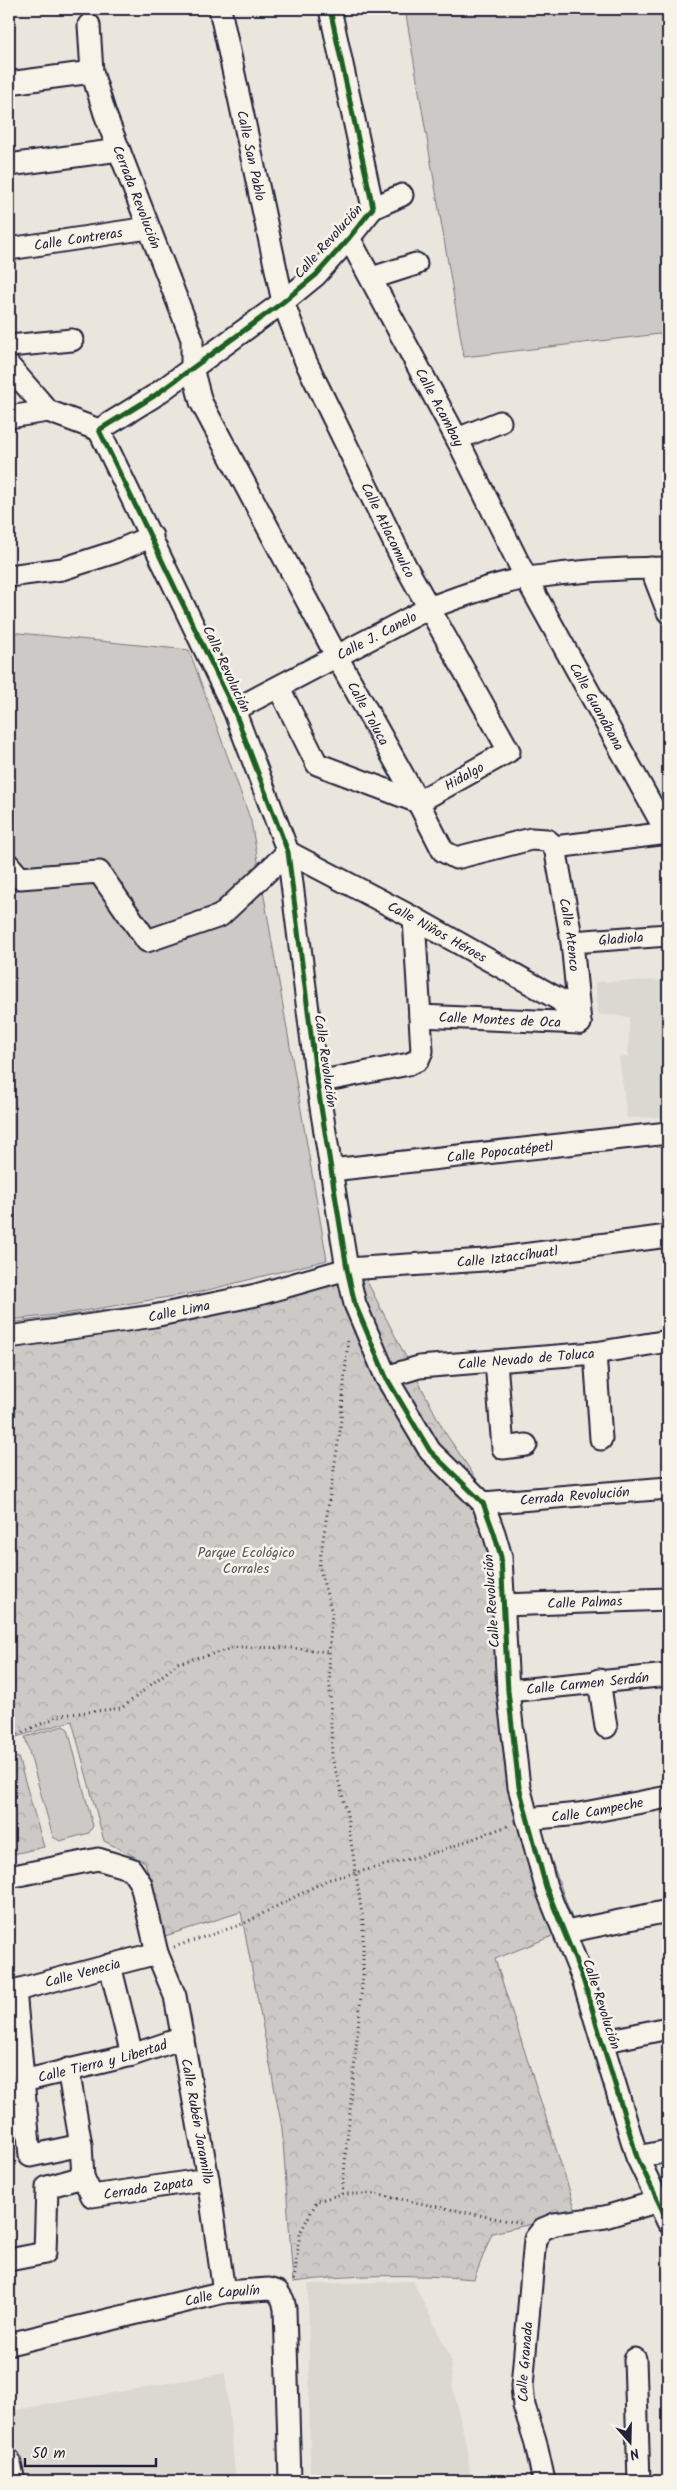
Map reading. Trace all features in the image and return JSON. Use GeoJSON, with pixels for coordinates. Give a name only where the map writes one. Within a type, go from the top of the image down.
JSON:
{"type":"FeatureCollection","features":[{"type":"Feature","properties":{"kind":"street","name":"Calle San Pablo"},"geometry":{"type":"LineString","coordinates":[[220,9],[283,302]]}},
{"type":"Feature","properties":{"kind":"street","name":"Calle Revolución"},"geometry":{"type":"LineString","coordinates":[[330,9],[373,208],[316,275],[283,302],[154,396],[99,430],[152,536],[234,710],[288,852],[331,1170],[347,1269],[355,1304],[386,1377],[430,1451],[483,1503],[501,1556],[508,1691],[519,1787],[527,1819],[546,1887],[566,1932],[583,1979],[637,2157],[668,2222]]}},
{"type":"Feature","properties":{"kind":"street","name":"Cerrada Revolución"},"geometry":{"type":"LineString","coordinates":[[89,25],[92,72],[148,228],[192,339],[192,368]]}},
{"type":"Feature","properties":{"kind":"street"},"geometry":{"type":"LineString","coordinates":[[9,83],[92,72]]}},
{"type":"Feature","properties":{"kind":"street"},"geometry":{"type":"LineString","coordinates":[[9,165],[119,150]]}},
{"type":"Feature","properties":{"kind":"street"},"geometry":{"type":"LineString","coordinates":[[373,208],[402,195]]}},
{"type":"Feature","properties":{"kind":"street","name":"Calle Contreras"},"geometry":{"type":"LineString","coordinates":[[9,249],[148,228]]}},
{"type":"Feature","properties":{"kind":"street","name":"Calle Acambay"},"geometry":{"type":"LineString","coordinates":[[349,238],[457,439],[526,578]]}},
{"type":"Feature","properties":{"kind":"street"},"geometry":{"type":"LineString","coordinates":[[372,278],[416,264]]}},
{"type":"Feature","properties":{"kind":"street","name":"Calle Atlacomulco"},"geometry":{"type":"LineString","coordinates":[[283,302],[306,362],[405,565],[509,750]]}},
{"type":"Feature","properties":{"kind":"street"},"geometry":{"type":"LineString","coordinates":[[9,346],[72,340]]}},
{"type":"Feature","properties":{"kind":"street"},"geometry":{"type":"LineString","coordinates":[[9,366],[48,411],[99,430]]}},
{"type":"Feature","properties":{"kind":"street","name":"Calle Toluca"},"geometry":{"type":"LineString","coordinates":[[192,368],[201,402],[443,851],[456,858],[531,839],[547,840],[555,847],[668,833]]}},
{"type":"Feature","properties":{"kind":"street"},"geometry":{"type":"LineString","coordinates":[[9,417],[48,411]]}},
{"type":"Feature","properties":{"kind":"street"},"geometry":{"type":"LineString","coordinates":[[457,439],[500,422]]}},
{"type":"Feature","properties":{"kind":"street"},"geometry":{"type":"LineString","coordinates":[[9,576],[62,569],[114,552],[152,536]]}},
{"type":"Feature","properties":{"kind":"street"},"geometry":{"type":"LineString","coordinates":[[659,568],[668,612]]}},
{"type":"Feature","properties":{"kind":"street","name":"Calle J. Canelo"},"geometry":{"type":"LineString","coordinates":[[234,710],[429,608],[459,597],[526,578],[659,568]]}},
{"type":"Feature","properties":{"kind":"street","name":"Calle Guanábana"},"geometry":{"type":"LineString","coordinates":[[526,578],[668,833]]}},
{"type":"Feature","properties":{"kind":"street"},"geometry":{"type":"LineString","coordinates":[[279,688],[317,764],[418,802]]}},
{"type":"Feature","properties":{"kind":"street","name":"Hidalgo"},"geometry":{"type":"LineString","coordinates":[[418,802],[509,750]]}},
{"type":"Feature","properties":{"kind":"street","name":"Calle Atenco"},"geometry":{"type":"LineString","coordinates":[[555,847],[572,942],[580,1023]]}},
{"type":"Feature","properties":{"kind":"street"},"geometry":{"type":"LineString","coordinates":[[9,865],[20,878],[99,872],[147,941],[220,916],[288,852]]}},
{"type":"Feature","properties":{"kind":"street","name":"Calle Niños Héroes"},"geometry":{"type":"LineString","coordinates":[[288,852],[414,918],[560,1000],[580,1023]]}},
{"type":"Feature","properties":{"kind":"street"},"geometry":{"type":"LineString","coordinates":[[318,1082],[409,1064],[418,1060],[422,1050],[414,918]]}},
{"type":"Feature","properties":{"kind":"street","name":"Gladiola"},"geometry":{"type":"LineString","coordinates":[[572,942],[668,935]]}},
{"type":"Feature","properties":{"kind":"street","name":"Calle Montes de Oca"},"geometry":{"type":"LineString","coordinates":[[420,1016],[580,1023]]}},
{"type":"Feature","properties":{"kind":"street","name":"Calle Popocatépetl"},"geometry":{"type":"LineString","coordinates":[[331,1170],[668,1133]]}},
{"type":"Feature","properties":{"kind":"street","name":"Calle Iztaccíhuatl"},"geometry":{"type":"LineString","coordinates":[[347,1269],[484,1260],[668,1236]]}},
{"type":"Feature","properties":{"kind":"street","name":"Calle Lima"},"geometry":{"type":"LineString","coordinates":[[9,1337],[154,1316],[256,1295],[347,1269]]}},
{"type":"Feature","properties":{"kind":"street","name":"Calle Nevado de Toluca"},"geometry":{"type":"LineString","coordinates":[[386,1377],[419,1367],[596,1353],[668,1341]]}},
{"type":"Feature","properties":{"kind":"street"},"geometry":{"type":"LineString","coordinates":[[596,1353],[600,1439]]}},
{"type":"Feature","properties":{"kind":"street"},"geometry":{"type":"LineString","coordinates":[[496,1362],[503,1448],[526,1445]]}},
{"type":"Feature","properties":{"kind":"street","name":"Cerrada Revolución"},"geometry":{"type":"LineString","coordinates":[[483,1503],[668,1488]]}},
{"type":"Feature","properties":{"kind":"street","name":"Calle Palmas"},"geometry":{"type":"LineString","coordinates":[[503,1605],[668,1599]]}},
{"type":"Feature","properties":{"kind":"street","name":"Calle Carmen Serdán"},"geometry":{"type":"LineString","coordinates":[[508,1691],[599,1680],[668,1675]]}},
{"type":"Feature","properties":{"kind":"street"},"geometry":{"type":"LineString","coordinates":[[599,1680],[606,1727]]}},
{"type":"Feature","properties":{"kind":"street","name":"Calle Campeche"},"geometry":{"type":"LineString","coordinates":[[527,1819],[579,1814],[668,1797]]}},
{"type":"Feature","properties":{"kind":"street","name":"Calle Rubén Jaramillo"},"geometry":{"type":"LineString","coordinates":[[9,1878],[98,1859],[131,1869],[141,1884],[157,1953],[175,1996],[208,2179],[224,2292]]}},
{"type":"Feature","properties":{"kind":"street"},"geometry":{"type":"LineString","coordinates":[[566,1932],[668,1911]]}},
{"type":"Feature","properties":{"kind":"street","name":"Calle Venecia"},"geometry":{"type":"LineString","coordinates":[[12,1991],[157,1953]]}},
{"type":"Feature","properties":{"kind":"street"},"geometry":{"type":"LineString","coordinates":[[110,1965],[132,2055]]}},
{"type":"Feature","properties":{"kind":"street"},"geometry":{"type":"LineString","coordinates":[[9,2260],[45,2253],[47,2187],[30,2156],[12,1991]]}},
{"type":"Feature","properties":{"kind":"street"},"geometry":{"type":"LineString","coordinates":[[602,2042],[668,2028]]}},
{"type":"Feature","properties":{"kind":"street","name":"Calle Tierra y Libertad"},"geometry":{"type":"LineString","coordinates":[[23,2081],[132,2055],[183,2038]]}},
{"type":"Feature","properties":{"kind":"street"},"geometry":{"type":"LineString","coordinates":[[47,2187],[83,2177],[81,2145],[68,2070]]}},
{"type":"Feature","properties":{"kind":"street"},"geometry":{"type":"LineString","coordinates":[[30,2156],[81,2145]]}},
{"type":"Feature","properties":{"kind":"street"},"geometry":{"type":"LineString","coordinates":[[637,2157],[668,2150]]}},
{"type":"Feature","properties":{"kind":"street","name":"Cerrada Zapata"},"geometry":{"type":"LineString","coordinates":[[83,2177],[92,2196],[208,2179]]}},
{"type":"Feature","properties":{"kind":"street"},"geometry":{"type":"LineString","coordinates":[[539,2234],[555,2224],[604,2217],[659,2201]]}},
{"type":"Feature","properties":{"kind":"street","name":"Calle Granada"},"geometry":{"type":"LineString","coordinates":[[539,2234],[522,2386],[524,2406],[535,2440],[544,2481]]}},
{"type":"Feature","properties":{"kind":"street","name":"Calle Capulín"},"geometry":{"type":"LineString","coordinates":[[9,2344],[224,2292],[269,2289],[278,2292],[285,2309],[290,2481]]}},
{"type":"Feature","properties":{"kind":"street"},"geometry":{"type":"LineString","coordinates":[[635,2359],[639,2481]]}},
{"type":"Feature","properties":{"kind":"street"},"geometry":{"type":"LineString","coordinates":[[9,2460],[14,2481]]}},
{"type":"Feature","properties":{"kind":"path"},"geometry":{"type":"LineString","coordinates":[[342,2194],[363,1975],[363,1921],[354,1872],[346,1808],[332,1758],[329,1652],[332,1613],[319,1566],[340,1430],[346,1349],[355,1304]]}},
{"type":"Feature","properties":{"kind":"path"},"geometry":{"type":"LineString","coordinates":[[9,1738],[61,1716],[122,1708],[178,1663],[238,1647],[291,1648],[329,1652]]}},
{"type":"Feature","properties":{"kind":"path"},"geometry":{"type":"LineString","coordinates":[[157,1953],[243,1924],[328,1880],[440,1851],[527,1819]]}},
{"type":"Feature","properties":{"kind":"path"},"geometry":{"type":"LineString","coordinates":[[278,2292],[293,2282],[300,2233],[317,2200],[342,2194],[384,2196],[539,2234]]}},
{"type":"Feature","properties":{"kind":"shaded area"},"geometry":{"type":"Polygon","coordinates":[[[668,980],[668,1117],[627,1118],[619,1057],[628,1057],[629,1017],[598,1014],[595,982],[668,980]]]}},
{"type":"Feature","properties":{"kind":"shaded area"},"geometry":{"type":"Polygon","coordinates":[[[413,2281],[450,2356],[453,2388],[467,2449],[471,2481],[310,2481],[308,2284],[413,2281]]]}},
{"type":"Feature","properties":{"kind":"shaded area"},"geometry":{"type":"Polygon","coordinates":[[[225,2373],[236,2481],[24,2481],[10,2411],[225,2373]]]}},
{"type":"Feature","properties":{"kind":"green space"},"geometry":{"type":"Polygon","coordinates":[[[405,9],[668,9],[668,181],[663,183],[668,199],[668,333],[464,357],[405,9]]]}},
{"type":"Feature","properties":{"kind":"green space"},"geometry":{"type":"Polygon","coordinates":[[[9,632],[189,650],[251,821],[327,1260],[200,1292],[64,1314],[9,1320],[9,632]]]}},
{"type":"Feature","properties":{"kind":"green space","name":"Parque Ecológico Corrales"},"geometry":{"type":"Polygon","coordinates":[[[357,1262],[444,1431],[492,1502],[534,1811],[575,1927],[495,1959],[577,2214],[492,2233],[474,2279],[384,2276],[338,2277],[293,2282],[282,2128],[241,1912],[165,1936],[145,1862],[104,1841],[72,1721],[9,1739],[9,1323],[240,1292],[357,1262]]]}},
{"type":"Feature","properties":{"kind":"green space"},"geometry":{"type":"Polygon","coordinates":[[[63,1726],[68,1729],[93,1826],[89,1833],[60,1841],[53,1837],[25,1737],[63,1726]]]}},
{"type":"Feature","properties":{"kind":"green space"},"geometry":{"type":"Polygon","coordinates":[[[18,1757],[44,1847],[9,1855],[9,1760],[18,1757]]]}},
{"type":"Feature","properties":{"kind":"cycle path"},"geometry":{"type":"LineString","coordinates":[[330,9],[373,208],[316,275],[283,302],[154,396],[99,430],[234,710],[288,852],[317,1082],[347,1269],[355,1304],[386,1377],[430,1451],[483,1503],[494,1533],[501,1557],[508,1691],[519,1787],[546,1887],[583,1979],[637,2157],[668,2222]]}}]}
